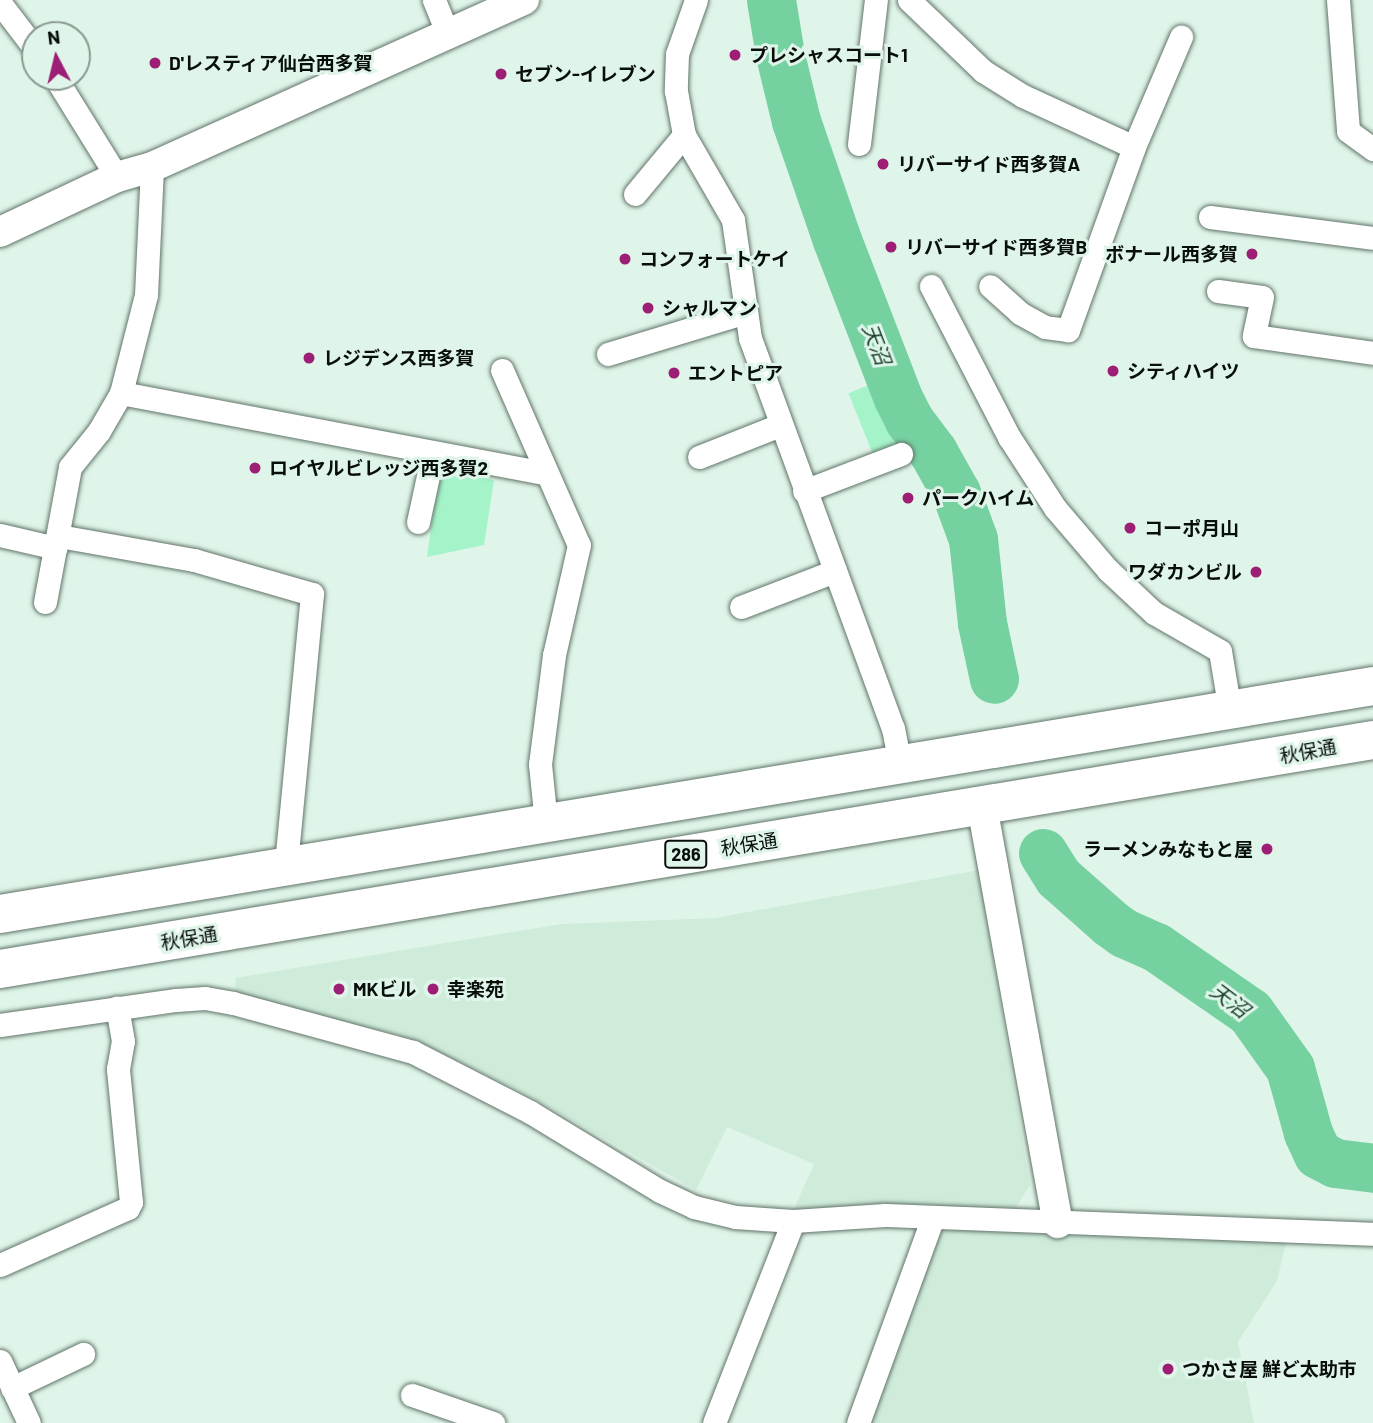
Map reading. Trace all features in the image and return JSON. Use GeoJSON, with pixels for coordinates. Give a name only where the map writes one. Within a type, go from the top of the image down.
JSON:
{"type":"FeatureCollection","features":[{"type":"Feature","properties":{"kind":"highway"},"geometry":{"type":"LineString","coordinates":[[0,914],[1373,686]]}},
{"type":"Feature","properties":{"kind":"highway","name":"秋保通"},"geometry":{"type":"LineString","coordinates":[[0,969],[1373,740]]}},
{"type":"Feature","properties":{"kind":"street"},"geometry":{"type":"LineString","coordinates":[[434,0],[447,33]]}},
{"type":"Feature","properties":{"kind":"street"},"geometry":{"type":"LineString","coordinates":[[0,232],[117,177],[152,167],[524,0]]}},
{"type":"Feature","properties":{"kind":"street"},"geometry":{"type":"LineString","coordinates":[[695,0],[677,54],[676,91],[684,135],[733,220],[750,338],[893,728],[900,765]]}},
{"type":"Feature","properties":{"kind":"street"},"geometry":{"type":"LineString","coordinates":[[859,144],[876,0]]}},
{"type":"Feature","properties":{"kind":"street"},"geometry":{"type":"LineString","coordinates":[[909,0],[983,71],[1023,96],[1134,147]]}},
{"type":"Feature","properties":{"kind":"street"},"geometry":{"type":"LineString","coordinates":[[1338,0],[1348,131],[1373,149]]}},
{"type":"Feature","properties":{"kind":"street"},"geometry":{"type":"LineString","coordinates":[[0,3],[21,31]]}},
{"type":"Feature","properties":{"kind":"street"},"geometry":{"type":"LineString","coordinates":[[989,286],[1028,318],[1045,327],[1068,330],[1134,147],[1181,37]]}},
{"type":"Feature","properties":{"kind":"street"},"geometry":{"type":"LineString","coordinates":[[64,91],[117,177]]}},
{"type":"Feature","properties":{"kind":"street"},"geometry":{"type":"LineString","coordinates":[[635,194],[684,135]]}},
{"type":"Feature","properties":{"kind":"street"},"geometry":{"type":"LineString","coordinates":[[45,602],[70,467],[99,432],[121,393],[146,295],[152,167]]}},
{"type":"Feature","properties":{"kind":"street"},"geometry":{"type":"LineString","coordinates":[[1210,218],[1373,238]]}},
{"type":"Feature","properties":{"kind":"street"},"geometry":{"type":"LineString","coordinates":[[931,286],[1009,437],[1055,508],[1108,570],[1154,613],[1220,651],[1230,710]]}},
{"type":"Feature","properties":{"kind":"street"},"geometry":{"type":"LineString","coordinates":[[1218,291],[1262,297],[1254,336],[1373,354]]}},
{"type":"Feature","properties":{"kind":"street"},"geometry":{"type":"LineString","coordinates":[[608,354],[746,312]]}},
{"type":"Feature","properties":{"kind":"street"},"geometry":{"type":"LineString","coordinates":[[502,370],[579,545],[554,655],[540,764],[546,823]]}},
{"type":"Feature","properties":{"kind":"street"},"geometry":{"type":"LineString","coordinates":[[121,393],[547,473]]}},
{"type":"Feature","properties":{"kind":"street"},"geometry":{"type":"LineString","coordinates":[[699,457],[780,425]]}},
{"type":"Feature","properties":{"kind":"street"},"geometry":{"type":"LineString","coordinates":[[418,522],[433,453]]}},
{"type":"Feature","properties":{"kind":"street"},"geometry":{"type":"LineString","coordinates":[[804,491],[901,454]]}},
{"type":"Feature","properties":{"kind":"street"},"geometry":{"type":"LineString","coordinates":[[0,535],[194,560],[312,594],[286,866]]}},
{"type":"Feature","properties":{"kind":"street"},"geometry":{"type":"LineString","coordinates":[[741,607],[835,571]]}},
{"type":"Feature","properties":{"kind":"street"},"geometry":{"type":"LineString","coordinates":[[982,806],[1058,1223]]}},
{"type":"Feature","properties":{"kind":"street"},"geometry":{"type":"LineString","coordinates":[[0,1025],[205,998],[413,1052],[530,1112],[650,1185],[694,1207],[735,1217],[793,1221],[885,1215],[1373,1234]]}},
{"type":"Feature","properties":{"kind":"street"},"geometry":{"type":"LineString","coordinates":[[0,1265],[128,1208],[131,1202],[118,1069],[123,1041],[117,1008]]}},
{"type":"Feature","properties":{"kind":"street"},"geometry":{"type":"LineString","coordinates":[[858,1423],[933,1217]]}},
{"type":"Feature","properties":{"kind":"street"},"geometry":{"type":"LineString","coordinates":[[714,1423],[793,1221]]}},
{"type":"Feature","properties":{"kind":"street"},"geometry":{"type":"LineString","coordinates":[[12,1388],[83,1354]]}},
{"type":"Feature","properties":{"kind":"street"},"geometry":{"type":"LineString","coordinates":[[0,1361],[29,1423]]}},
{"type":"Feature","properties":{"kind":"street"},"geometry":{"type":"LineString","coordinates":[[412,1395],[493,1423]]}},
{"type":"Feature","properties":{"kind":"shaded area"},"geometry":{"type":"Polygon","coordinates":[[[979,870],[1030,1185],[1015,1209],[793,1211],[814,1164],[727,1127],[696,1190],[526,1094],[429,1047],[399,1035],[236,995],[235,978],[562,924],[715,918],[979,870]]]}},
{"type":"Feature","properties":{"kind":"shaded area"},"geometry":{"type":"Polygon","coordinates":[[[937,1229],[1286,1242],[1277,1281],[1238,1342],[1254,1423],[866,1423],[937,1229]]]}},
{"type":"Feature","properties":{"kind":"green space"},"geometry":{"type":"Polygon","coordinates":[[[879,381],[904,444],[874,456],[848,393],[879,381]]]}},
{"type":"Feature","properties":{"kind":"green space"},"geometry":{"type":"Polygon","coordinates":[[[448,472],[494,480],[484,545],[427,557],[438,478],[448,472]]]}},
{"type":"Feature","properties":{"kind":"waterway","name":"天沼"},"geometry":{"type":"LineString","coordinates":[[771,0],[780,55],[796,121],[837,240],[898,398],[956,493],[973,539],[982,623],[994,679]]}},
{"type":"Feature","properties":{"kind":"waterway","name":"天沼"},"geometry":{"type":"LineString","coordinates":[[1043,853],[1058,877],[1110,923],[1124,933],[1156,947],[1250,1012],[1290,1068],[1308,1133],[1318,1154],[1335,1163],[1373,1168]]}},
{"type":"Feature","properties":{"kind":"place","name":"プレシャスコート1"},"geometry":{"type":"Point","coordinates":[735,55]}},
{"type":"Feature","properties":{"kind":"place","name":"D'レスティア仙台西多賀"},"geometry":{"type":"Point","coordinates":[155,63]}},
{"type":"Feature","properties":{"kind":"place","name":"セブン-イレブン"},"geometry":{"type":"Point","coordinates":[501,74]}},
{"type":"Feature","properties":{"kind":"place","name":"リバーサイド西多賀A"},"geometry":{"type":"Point","coordinates":[883,164]}},
{"type":"Feature","properties":{"kind":"place","name":"リバーサイド西多賀B"},"geometry":{"type":"Point","coordinates":[891,247]}},
{"type":"Feature","properties":{"kind":"place","name":"ボナール西多賀"},"geometry":{"type":"Point","coordinates":[1252,254]}},
{"type":"Feature","properties":{"kind":"place","name":"コンフォートケイ"},"geometry":{"type":"Point","coordinates":[625,259]}},
{"type":"Feature","properties":{"kind":"place","name":"シャルマン"},"geometry":{"type":"Point","coordinates":[648,308]}},
{"type":"Feature","properties":{"kind":"place","name":"レジデンス西多賀"},"geometry":{"type":"Point","coordinates":[309,358]}},
{"type":"Feature","properties":{"kind":"place","name":"シティハイツ"},"geometry":{"type":"Point","coordinates":[1113,371]}},
{"type":"Feature","properties":{"kind":"place","name":"エントピア"},"geometry":{"type":"Point","coordinates":[674,373]}},
{"type":"Feature","properties":{"kind":"place","name":"ロイヤルビレッジ西多賀2"},"geometry":{"type":"Point","coordinates":[255,468]}},
{"type":"Feature","properties":{"kind":"place","name":"パークハイム"},"geometry":{"type":"Point","coordinates":[908,498]}},
{"type":"Feature","properties":{"kind":"place","name":"コーポ月山"},"geometry":{"type":"Point","coordinates":[1130,528]}},
{"type":"Feature","properties":{"kind":"place","name":"ワダカンビル"},"geometry":{"type":"Point","coordinates":[1256,572]}},
{"type":"Feature","properties":{"kind":"place","name":"ラーメンみなもと屋"},"geometry":{"type":"Point","coordinates":[1267,849]}},
{"type":"Feature","properties":{"kind":"place","name":"MKビル"},"geometry":{"type":"Point","coordinates":[339,989]}},
{"type":"Feature","properties":{"kind":"place","name":"幸楽苑"},"geometry":{"type":"Point","coordinates":[433,989]}},
{"type":"Feature","properties":{"kind":"place","name":"つかさ屋 鮮ど太助市"},"geometry":{"type":"Point","coordinates":[1168,1369]}}]}
